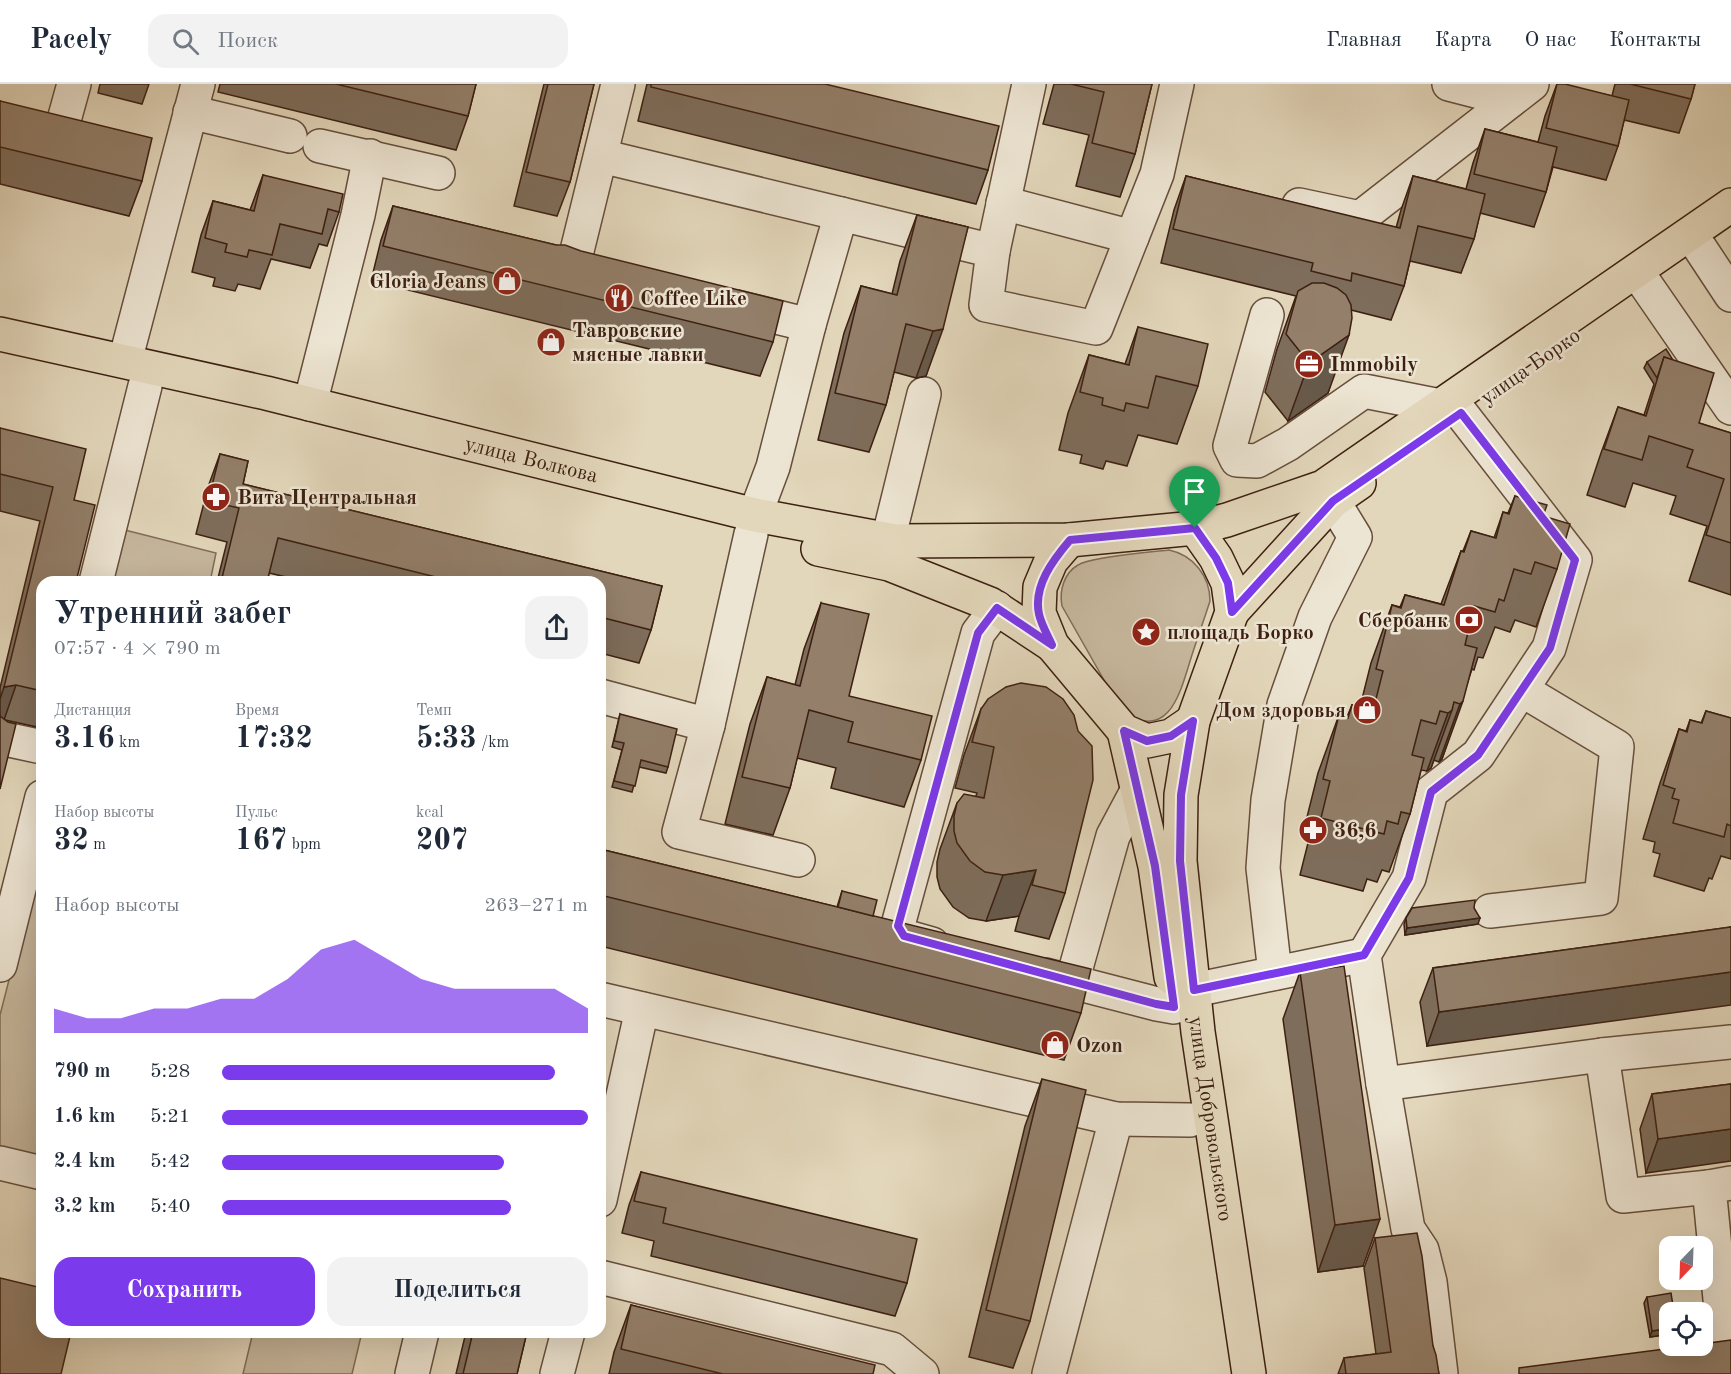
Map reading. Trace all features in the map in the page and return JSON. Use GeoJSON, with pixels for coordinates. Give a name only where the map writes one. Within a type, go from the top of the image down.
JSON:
{"type":"FeatureCollection","features":[{"type":"Feature","properties":{"kind":"main road","name":"улица Борко"},"geometry":{"type":"LineString","coordinates":[[1232,612],[1333,501],[1450,409],[1731,205]]}},
{"type":"Feature","properties":{"kind":"main road","name":"улица Борко"},"geometry":{"type":"LineString","coordinates":[[1195,528],[1227,520],[1323,487],[1646,285],[1731,227]]}},
{"type":"Feature","properties":{"kind":"main road","name":"улица Волкова"},"geometry":{"type":"LineString","coordinates":[[0,334],[261,412],[753,525],[888,552],[1070,540]]}},
{"type":"Feature","properties":{"kind":"main road","name":"улица Волкова"},"geometry":{"type":"LineString","coordinates":[[0,354],[310,404],[753,525]]}},
{"type":"Feature","properties":{"kind":"main road"},"geometry":{"type":"LineString","coordinates":[[888,552],[990,604],[1052,645],[1124,731],[1147,741],[1171,736],[1193,721],[1232,612],[1228,583],[1216,558],[1195,528],[1070,540],[1052,561],[1040,587],[1039,614],[1052,645]]}},
{"type":"Feature","properties":{"kind":"main road","name":"улица Добровольского"},"geometry":{"type":"LineString","coordinates":[[1193,721],[1181,795],[1180,861],[1190,1120],[1228,1374]]}},
{"type":"Feature","properties":{"kind":"main road","name":"улица Добровольского"},"geometry":{"type":"LineString","coordinates":[[1124,731],[1184,998],[1198,1032],[1249,1374]]}},
{"type":"Feature","properties":{"kind":"lane"},"geometry":{"type":"LineString","coordinates":[[28,122],[73,134],[74,84]]}},
{"type":"Feature","properties":{"kind":"lane"},"geometry":{"type":"LineString","coordinates":[[618,84],[573,267],[630,281]]}},
{"type":"Feature","properties":{"kind":"lane"},"geometry":{"type":"LineString","coordinates":[[1029,84],[993,251],[986,305],[1096,328],[1157,174],[1177,84]]}},
{"type":"Feature","properties":{"kind":"lane"},"geometry":{"type":"LineString","coordinates":[[1449,84],[1521,92]]}},
{"type":"Feature","properties":{"kind":"lane"},"geometry":{"type":"LineString","coordinates":[[1270,198],[1360,218],[1521,92]]}},
{"type":"Feature","properties":{"kind":"lane"},"geometry":{"type":"LineString","coordinates":[[97,576],[135,374],[166,159],[194,98],[305,141],[438,172]]}},
{"type":"Feature","properties":{"kind":"lane"},"geometry":{"type":"LineString","coordinates":[[310,404],[358,214],[370,156]]}},
{"type":"Feature","properties":{"kind":"lane"},"geometry":{"type":"LineString","coordinates":[[601,156],[993,251]]}},
{"type":"Feature","properties":{"kind":"lane"},"geometry":{"type":"LineString","coordinates":[[1157,174],[1191,181]]}},
{"type":"Feature","properties":{"kind":"lane"},"geometry":{"type":"LineString","coordinates":[[1003,203],[1132,237]]}},
{"type":"Feature","properties":{"kind":"lane"},"geometry":{"type":"LineString","coordinates":[[358,214],[392,223]]}},
{"type":"Feature","properties":{"kind":"lane"},"geometry":{"type":"LineString","coordinates":[[798,860],[679,832],[708,724],[753,525],[773,467],[809,325],[841,214]]}},
{"type":"Feature","properties":{"kind":"lane"},"geometry":{"type":"LineString","coordinates":[[1700,248],[1731,295]]}},
{"type":"Feature","properties":{"kind":"lane"},"geometry":{"type":"LineString","coordinates":[[1646,285],[1731,408]]}},
{"type":"Feature","properties":{"kind":"lane"},"geometry":{"type":"LineString","coordinates":[[708,300],[809,325]]}},
{"type":"Feature","properties":{"kind":"lane"},"geometry":{"type":"LineString","coordinates":[[1267,315],[1230,446],[1237,460],[1257,461],[1288,444],[1364,391],[1450,409],[1575,560],[1550,648],[1478,755],[1431,792],[1409,878],[1364,955],[1408,1229],[1422,1250],[1430,1282],[1441,1374]]}},
{"type":"Feature","properties":{"kind":"lane"},"geometry":{"type":"LineString","coordinates":[[888,552],[924,394]]}},
{"type":"Feature","properties":{"kind":"lane"},"geometry":{"type":"LineString","coordinates":[[1275,973],[1263,868],[1268,800],[1284,705],[1315,617],[1355,537],[1333,501]]}},
{"type":"Feature","properties":{"kind":"lane"},"geometry":{"type":"LineString","coordinates":[[960,951],[904,936],[898,926],[978,633],[997,608]]}},
{"type":"Feature","properties":{"kind":"lane"},"geometry":{"type":"LineString","coordinates":[[1490,911],[1600,898],[1617,747],[1522,690]]}},
{"type":"Feature","properties":{"kind":"lane"},"geometry":{"type":"LineString","coordinates":[[606,698],[708,724]]}},
{"type":"Feature","properties":{"kind":"lane"},"geometry":{"type":"LineString","coordinates":[[0,738],[36,746]]}},
{"type":"Feature","properties":{"kind":"lane"},"geometry":{"type":"LineString","coordinates":[[1072,982],[1113,836],[1137,791]]}},
{"type":"Feature","properties":{"kind":"lane"},"geometry":{"type":"LineString","coordinates":[[0,965],[36,821]]}},
{"type":"Feature","properties":{"kind":"lane"},"geometry":{"type":"LineString","coordinates":[[1015,966],[1156,1004],[1275,973],[1364,955]]}},
{"type":"Feature","properties":{"kind":"lane"},"geometry":{"type":"LineString","coordinates":[[606,1000],[1116,1119],[1190,1120]]}},
{"type":"Feature","properties":{"kind":"lane"},"geometry":{"type":"LineString","coordinates":[[606,1173],[642,1009]]}},
{"type":"Feature","properties":{"kind":"lane"},"geometry":{"type":"LineString","coordinates":[[1383,1084],[1602,1055],[1731,1042]]}},
{"type":"Feature","properties":{"kind":"lane"},"geometry":{"type":"LineString","coordinates":[[1602,1055],[1623,1196],[1720,1185],[1727,1333],[1726,1360],[1644,1374]]}},
{"type":"Feature","properties":{"kind":"lane"},"geometry":{"type":"LineString","coordinates":[[1049,1374],[1116,1119]]}},
{"type":"Feature","properties":{"kind":"lane"},"geometry":{"type":"LineString","coordinates":[[0,1164],[36,1172]]}},
{"type":"Feature","properties":{"kind":"lane"},"geometry":{"type":"LineString","coordinates":[[606,1278],[892,1349],[922,1374]]}},
{"type":"Feature","properties":{"kind":"lane"},"geometry":{"type":"LineString","coordinates":[[412,1374],[421,1338]]}},
{"type":"Feature","properties":{"kind":"lane"},"geometry":{"type":"LineString","coordinates":[[558,1374],[567,1338]]}},
{"type":"Feature","properties":{"kind":"shaded area"},"geometry":{"type":"Polygon","coordinates":[[[113,527],[216,553],[211,576],[101,576],[113,527]]]}},
{"type":"Feature","properties":{"kind":"shaded area"},"geometry":{"type":"Polygon","coordinates":[[[1169,550],[1186,557],[1199,568],[1207,583],[1210,601],[1176,699],[1170,710],[1161,718],[1150,721],[1137,719],[1121,710],[1062,606],[1061,594],[1069,573],[1073,568],[1085,562],[1121,555],[1169,550]]]}},
{"type":"Feature","properties":{"kind":"shaded area"},"geometry":{"type":"Polygon","coordinates":[[[36,874],[36,1157],[0,1148],[0,1015],[36,874]]]}},
{"type":"Feature","properties":{"kind":"shaded area"},"geometry":{"type":"Polygon","coordinates":[[[252,1338],[361,1338],[352,1374],[243,1374],[252,1338]]]}},
{"type":"Feature","properties":{"kind":"building"},"geometry":{"type":"Polygon","coordinates":[[[336,84],[476,84],[468,116],[336,84]]]}},
{"type":"Feature","properties":{"kind":"building"},"geometry":{"type":"Polygon","coordinates":[[[548,84],[594,84],[570,182],[526,172],[548,84]]]}},
{"type":"Feature","properties":{"kind":"building"},"geometry":{"type":"Polygon","coordinates":[[[651,84],[825,84],[999,126],[988,170],[651,87],[651,84]]]}},
{"type":"Feature","properties":{"kind":"building"},"geometry":{"type":"Polygon","coordinates":[[[1071,84],[1152,84],[1135,154],[1092,143],[1104,92],[1071,84]]]}},
{"type":"Feature","properties":{"kind":"building"},"geometry":{"type":"Polygon","coordinates":[[[1557,84],[1629,100],[1618,146],[1546,128],[1557,84]]]}},
{"type":"Feature","properties":{"kind":"building"},"geometry":{"type":"Polygon","coordinates":[[[1630,84],[1695,84],[1691,99],[1630,84]]]}},
{"type":"Feature","properties":{"kind":"building"},"geometry":{"type":"Polygon","coordinates":[[[0,101],[152,138],[142,181],[0,147],[0,101]]]}},
{"type":"Feature","properties":{"kind":"building"},"geometry":{"type":"Polygon","coordinates":[[[1485,129],[1557,147],[1546,192],[1474,174],[1485,129]]]}},
{"type":"Feature","properties":{"kind":"building"},"geometry":{"type":"Polygon","coordinates":[[[263,175],[343,194],[339,212],[328,209],[322,234],[280,224],[272,255],[249,250],[247,257],[225,252],[227,244],[205,238],[213,201],[254,211],[263,175]]]}},
{"type":"Feature","properties":{"kind":"building"},"geometry":{"type":"Polygon","coordinates":[[[1186,176],[1400,228],[1413,176],[1485,194],[1474,239],[1418,226],[1404,286],[1352,273],[1351,281],[1311,271],[1313,263],[1173,229],[1186,176]]]}},
{"type":"Feature","properties":{"kind":"building"},"geometry":{"type":"Polygon","coordinates":[[[393,206],[556,245],[565,245],[581,251],[783,301],[773,342],[383,246],[393,206]]]}},
{"type":"Feature","properties":{"kind":"building"},"geometry":{"type":"Polygon","coordinates":[[[917,215],[968,227],[943,329],[933,331],[906,324],[886,405],[835,393],[861,286],[897,295],[917,215]]]}},
{"type":"Feature","properties":{"kind":"building"},"geometry":{"type":"Polygon","coordinates":[[[1312,283],[1324,283],[1337,288],[1346,295],[1351,305],[1352,318],[1349,335],[1309,363],[1286,334],[1298,291],[1312,283]]]}},
{"type":"Feature","properties":{"kind":"building"},"geometry":{"type":"Polygon","coordinates":[[[1138,327],[1208,344],[1198,386],[1156,376],[1148,408],[1126,403],[1124,411],[1102,405],[1103,398],[1080,392],[1089,355],[1129,365],[1138,327]]]}},
{"type":"Feature","properties":{"kind":"building"},"geometry":{"type":"Polygon","coordinates":[[[1666,349],[1673,360],[1664,357],[1657,378],[1647,362],[1666,349]]]}},
{"type":"Feature","properties":{"kind":"building"},"geometry":{"type":"Polygon","coordinates":[[[1664,357],[1714,373],[1699,423],[1731,433],[1731,543],[1706,535],[1724,479],[1687,467],[1693,450],[1649,436],[1642,460],[1604,449],[1618,407],[1646,416],[1664,357]]]}},
{"type":"Feature","properties":{"kind":"building"},"geometry":{"type":"Polygon","coordinates":[[[0,428],[86,449],[74,500],[95,505],[77,576],[36,576],[36,690],[16,685],[4,687],[53,487],[0,474],[0,428]]]}},
{"type":"Feature","properties":{"kind":"building"},"geometry":{"type":"Polygon","coordinates":[[[220,454],[248,461],[243,484],[662,586],[651,630],[606,619],[606,576],[432,576],[278,538],[268,576],[222,576],[239,508],[208,501],[220,454]]]}},
{"type":"Feature","properties":{"kind":"building"},"geometry":{"type":"Polygon","coordinates":[[[1515,496],[1547,505],[1543,516],[1570,524],[1557,569],[1535,562],[1531,574],[1514,569],[1504,601],[1499,599],[1495,612],[1474,606],[1465,645],[1477,648],[1463,701],[1460,704],[1454,702],[1452,710],[1448,713],[1440,711],[1436,724],[1421,720],[1412,755],[1424,758],[1410,814],[1401,812],[1398,824],[1387,821],[1384,834],[1321,818],[1330,781],[1323,779],[1339,715],[1348,718],[1352,705],[1373,711],[1383,671],[1376,669],[1392,605],[1401,608],[1405,595],[1444,605],[1461,551],[1464,552],[1471,531],[1496,538],[1503,512],[1509,514],[1515,496]]]}},
{"type":"Feature","properties":{"kind":"building"},"geometry":{"type":"Polygon","coordinates":[[[821,603],[869,614],[849,696],[932,716],[921,760],[848,742],[853,722],[809,710],[790,788],[742,777],[767,677],[800,686],[821,603]]]}},
{"type":"Feature","properties":{"kind":"building"},"geometry":{"type":"Polygon","coordinates":[[[1021,683],[1046,687],[1063,699],[1074,715],[1078,731],[1092,746],[1093,780],[1065,893],[1032,885],[1036,870],[1003,875],[985,872],[970,861],[957,843],[954,831],[957,803],[964,794],[984,798],[994,747],[972,742],[981,709],[988,699],[1006,687],[1021,683]]]}},
{"type":"Feature","properties":{"kind":"building"},"geometry":{"type":"Polygon","coordinates":[[[1706,711],[1731,718],[1731,826],[1727,824],[1724,837],[1673,823],[1679,800],[1672,798],[1675,789],[1663,785],[1679,729],[1687,732],[1690,720],[1702,723],[1706,711]]]}},
{"type":"Feature","properties":{"kind":"building"},"geometry":{"type":"Polygon","coordinates":[[[620,714],[677,729],[668,767],[641,760],[635,786],[614,781],[624,743],[614,741],[620,714]]]}},
{"type":"Feature","properties":{"kind":"building"},"geometry":{"type":"Polygon","coordinates":[[[0,716],[16,724],[0,789],[0,716]]]}},
{"type":"Feature","properties":{"kind":"building"},"geometry":{"type":"Polygon","coordinates":[[[606,850],[1091,969],[1081,1013],[606,896],[606,850]]]}},
{"type":"Feature","properties":{"kind":"building"},"geometry":{"type":"Polygon","coordinates":[[[842,891],[877,900],[873,916],[838,907],[842,891]]]}},
{"type":"Feature","properties":{"kind":"building"},"geometry":{"type":"Polygon","coordinates":[[[1475,900],[1474,908],[1480,918],[1407,928],[1406,918],[1412,908],[1475,900]]]}},
{"type":"Feature","properties":{"kind":"building"},"geometry":{"type":"Polygon","coordinates":[[[1731,927],[1731,972],[1439,1012],[1433,968],[1731,927]]]}},
{"type":"Feature","properties":{"kind":"building"},"geometry":{"type":"Polygon","coordinates":[[[1344,966],[1380,1219],[1335,1225],[1300,972],[1344,966]]]}},
{"type":"Feature","properties":{"kind":"building"},"geometry":{"type":"Polygon","coordinates":[[[1042,1079],[1086,1090],[1030,1321],[986,1310],[1042,1079]]]}},
{"type":"Feature","properties":{"kind":"building"},"geometry":{"type":"Polygon","coordinates":[[[1731,1084],[1731,1129],[1658,1139],[1652,1094],[1731,1084]]]}},
{"type":"Feature","properties":{"kind":"building"},"geometry":{"type":"Polygon","coordinates":[[[641,1172],[917,1239],[907,1283],[663,1223],[666,1208],[634,1201],[641,1172]]]}},
{"type":"Feature","properties":{"kind":"building"},"geometry":{"type":"Polygon","coordinates":[[[1417,1233],[1439,1374],[1346,1374],[1344,1358],[1391,1352],[1375,1238],[1417,1233]]]}},
{"type":"Feature","properties":{"kind":"building"},"geometry":{"type":"Polygon","coordinates":[[[0,1278],[36,1287],[36,1338],[70,1338],[61,1374],[0,1374],[0,1278]]]}},
{"type":"Feature","properties":{"kind":"building"},"geometry":{"type":"Polygon","coordinates":[[[1671,1293],[1672,1302],[1659,1302],[1659,1330],[1652,1331],[1647,1297],[1671,1293]]]}},
{"type":"Feature","properties":{"kind":"building"},"geometry":{"type":"Polygon","coordinates":[[[631,1305],[875,1365],[873,1374],[723,1374],[621,1349],[631,1305]]]}},
{"type":"Feature","properties":{"kind":"building"},"geometry":{"type":"Polygon","coordinates":[[[472,1338],[526,1338],[517,1374],[463,1374],[472,1338]]]}},
{"type":"Feature","properties":{"kind":"building"},"geometry":{"type":"Polygon","coordinates":[[[1731,1340],[1731,1374],[1519,1374],[1519,1368],[1659,1350],[1659,1356],[1713,1356],[1713,1342],[1731,1340]]]}},
{"type":"Feature","properties":{"kind":"place","name":"Gloria Jeans"},"geometry":{"type":"Point","coordinates":[507,281]}},
{"type":"Feature","properties":{"kind":"place","name":"Coffee Like"},"geometry":{"type":"Point","coordinates":[619,298]}},
{"type":"Feature","properties":{"kind":"place","name":"Тавровские мясные лавки"},"geometry":{"type":"Point","coordinates":[551,342]}},
{"type":"Feature","properties":{"kind":"place","name":"Immobily"},"geometry":{"type":"Point","coordinates":[1309,364]}},
{"type":"Feature","properties":{"kind":"place","name":"Вита Центральная"},"geometry":{"type":"Point","coordinates":[216,497]}},
{"type":"Feature","properties":{"kind":"place","name":"Сбербанк"},"geometry":{"type":"Point","coordinates":[1469,620]}},
{"type":"Feature","properties":{"kind":"place","name":"площадь Борко"},"geometry":{"type":"Point","coordinates":[1146,632]}},
{"type":"Feature","properties":{"kind":"place","name":"Дом здоровья"},"geometry":{"type":"Point","coordinates":[1367,710]}},
{"type":"Feature","properties":{"kind":"place","name":"36,6"},"geometry":{"type":"Point","coordinates":[1313,830]}},
{"type":"Feature","properties":{"kind":"place","name":"Ozon"},"geometry":{"type":"Point","coordinates":[1055,1045]}},
{"type":"Feature","properties":{"kind":"route"},"geometry":{"type":"LineString","coordinates":[[1461,413],[1575,560],[1550,648],[1478,755],[1431,792],[1409,878],[1364,955],[1194,990],[1180,861],[1181,795],[1193,721],[1171,736],[1147,741],[1124,731],[1155,866],[1174,1007],[904,936],[898,926],[978,633],[997,608],[1052,645],[1039,614],[1040,587],[1052,561],[1070,540],[1195,528],[1216,558],[1228,583],[1232,612],[1333,501],[1461,413]]}}]}
